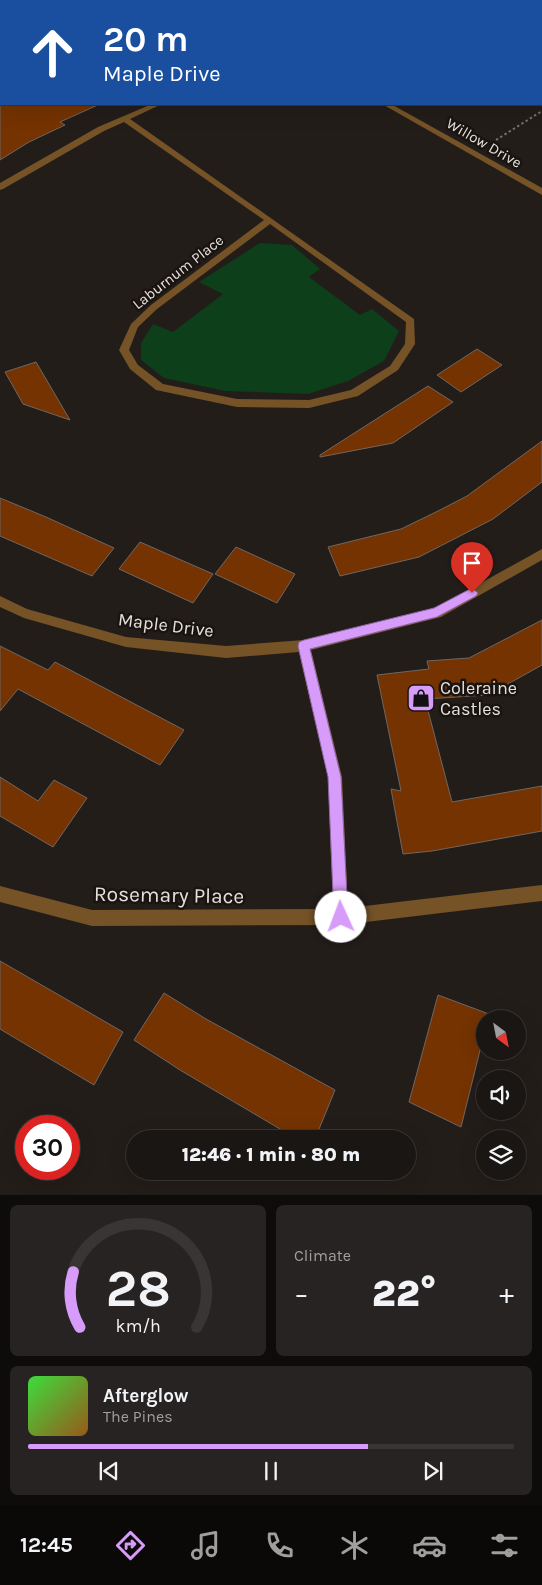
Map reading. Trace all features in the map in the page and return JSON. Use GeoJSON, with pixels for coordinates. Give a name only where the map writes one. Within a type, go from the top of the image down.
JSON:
{"type":"FeatureCollection","features":[{"type":"Feature","properties":{"kind":"street"},"geometry":{"type":"LineString","coordinates":[[0,187],[102,129],[156,105]]}},
{"type":"Feature","properties":{"kind":"street","name":"Willow Drive"},"geometry":{"type":"LineString","coordinates":[[388,105],[542,192]]}},
{"type":"Feature","properties":{"kind":"street","name":"Laburnum Place"},"geometry":{"type":"LineString","coordinates":[[125,119],[270,220],[411,322],[410,344],[394,368],[354,392],[309,404],[237,404],[160,387],[134,367],[124,350],[134,326],[154,308],[270,220]]}},
{"type":"Feature","properties":{"kind":"street","name":"Maple Drive"},"geometry":{"type":"LineString","coordinates":[[0,601],[24,613],[126,642],[226,652],[304,646],[437,612],[542,554]]}},
{"type":"Feature","properties":{"kind":"street"},"geometry":{"type":"LineString","coordinates":[[304,646],[335,777],[341,917]]}},
{"type":"Feature","properties":{"kind":"street","name":"Rosemary Place"},"geometry":{"type":"LineString","coordinates":[[0,894],[92,918],[341,917],[542,893]]}},
{"type":"Feature","properties":{"kind":"path"},"geometry":{"type":"LineString","coordinates":[[474,153],[542,111]]}},
{"type":"Feature","properties":{"kind":"green space"},"geometry":{"type":"Polygon","coordinates":[[[260,243],[292,245],[320,269],[309,277],[360,315],[372,309],[399,331],[384,361],[348,381],[308,394],[225,391],[164,378],[141,360],[141,343],[153,324],[173,332],[223,294],[199,282],[260,243]]]}},
{"type":"Feature","properties":{"kind":"building"},"geometry":{"type":"Polygon","coordinates":[[[0,105],[98,105],[60,122],[65,125],[29,142],[0,160],[0,105]]]}},
{"type":"Feature","properties":{"kind":"building"},"geometry":{"type":"Polygon","coordinates":[[[477,349],[502,365],[461,392],[437,375],[477,349]]]}},
{"type":"Feature","properties":{"kind":"building"},"geometry":{"type":"Polygon","coordinates":[[[36,362],[70,420],[23,404],[5,372],[36,362]]]}},
{"type":"Feature","properties":{"kind":"building"},"geometry":{"type":"Polygon","coordinates":[[[428,386],[453,402],[393,443],[320,457],[320,455],[428,386]]]}},
{"type":"Feature","properties":{"kind":"building"},"geometry":{"type":"Polygon","coordinates":[[[542,441],[542,482],[493,519],[419,557],[340,576],[328,547],[401,529],[438,511],[467,496],[542,441]]]}},
{"type":"Feature","properties":{"kind":"building"},"geometry":{"type":"Polygon","coordinates":[[[0,498],[114,548],[92,576],[0,536],[0,498]]]}},
{"type":"Feature","properties":{"kind":"building"},"geometry":{"type":"Polygon","coordinates":[[[140,542],[213,574],[193,603],[119,569],[140,542]]]}},
{"type":"Feature","properties":{"kind":"building"},"geometry":{"type":"Polygon","coordinates":[[[236,547],[295,574],[277,603],[215,574],[236,547]]]}},
{"type":"Feature","properties":{"kind":"building"},"geometry":{"type":"Polygon","coordinates":[[[542,620],[542,665],[488,695],[425,699],[452,802],[542,786],[542,831],[432,851],[403,854],[391,789],[401,791],[377,675],[429,669],[427,661],[469,658],[542,620]]]}},
{"type":"Feature","properties":{"kind":"building"},"geometry":{"type":"Polygon","coordinates":[[[0,646],[48,670],[55,662],[184,730],[160,765],[18,689],[0,711],[0,646]]]}},
{"type":"Feature","properties":{"kind":"building"},"geometry":{"type":"Polygon","coordinates":[[[0,777],[38,801],[54,780],[87,798],[53,847],[0,816],[0,777]]]}},
{"type":"Feature","properties":{"kind":"building"},"geometry":{"type":"Polygon","coordinates":[[[0,961],[123,1032],[94,1085],[0,1029],[0,961]]]}},
{"type":"Feature","properties":{"kind":"building"},"geometry":{"type":"Polygon","coordinates":[[[164,993],[206,1019],[335,1090],[319,1130],[282,1130],[180,1070],[134,1040],[164,993]]]}},
{"type":"Feature","properties":{"kind":"building"},"geometry":{"type":"Polygon","coordinates":[[[438,995],[478,1010],[476,1010],[476,1060],[478,1060],[461,1127],[409,1102],[438,995]]]}},
{"type":"Feature","properties":{"kind":"place","name":"Coleraine Castles"},"geometry":{"type":"Point","coordinates":[421,698]}},
{"type":"Feature","properties":{"kind":"route"},"geometry":{"type":"LineString","coordinates":[[341,917],[335,777],[304,646],[437,612],[472,593]]}}]}
